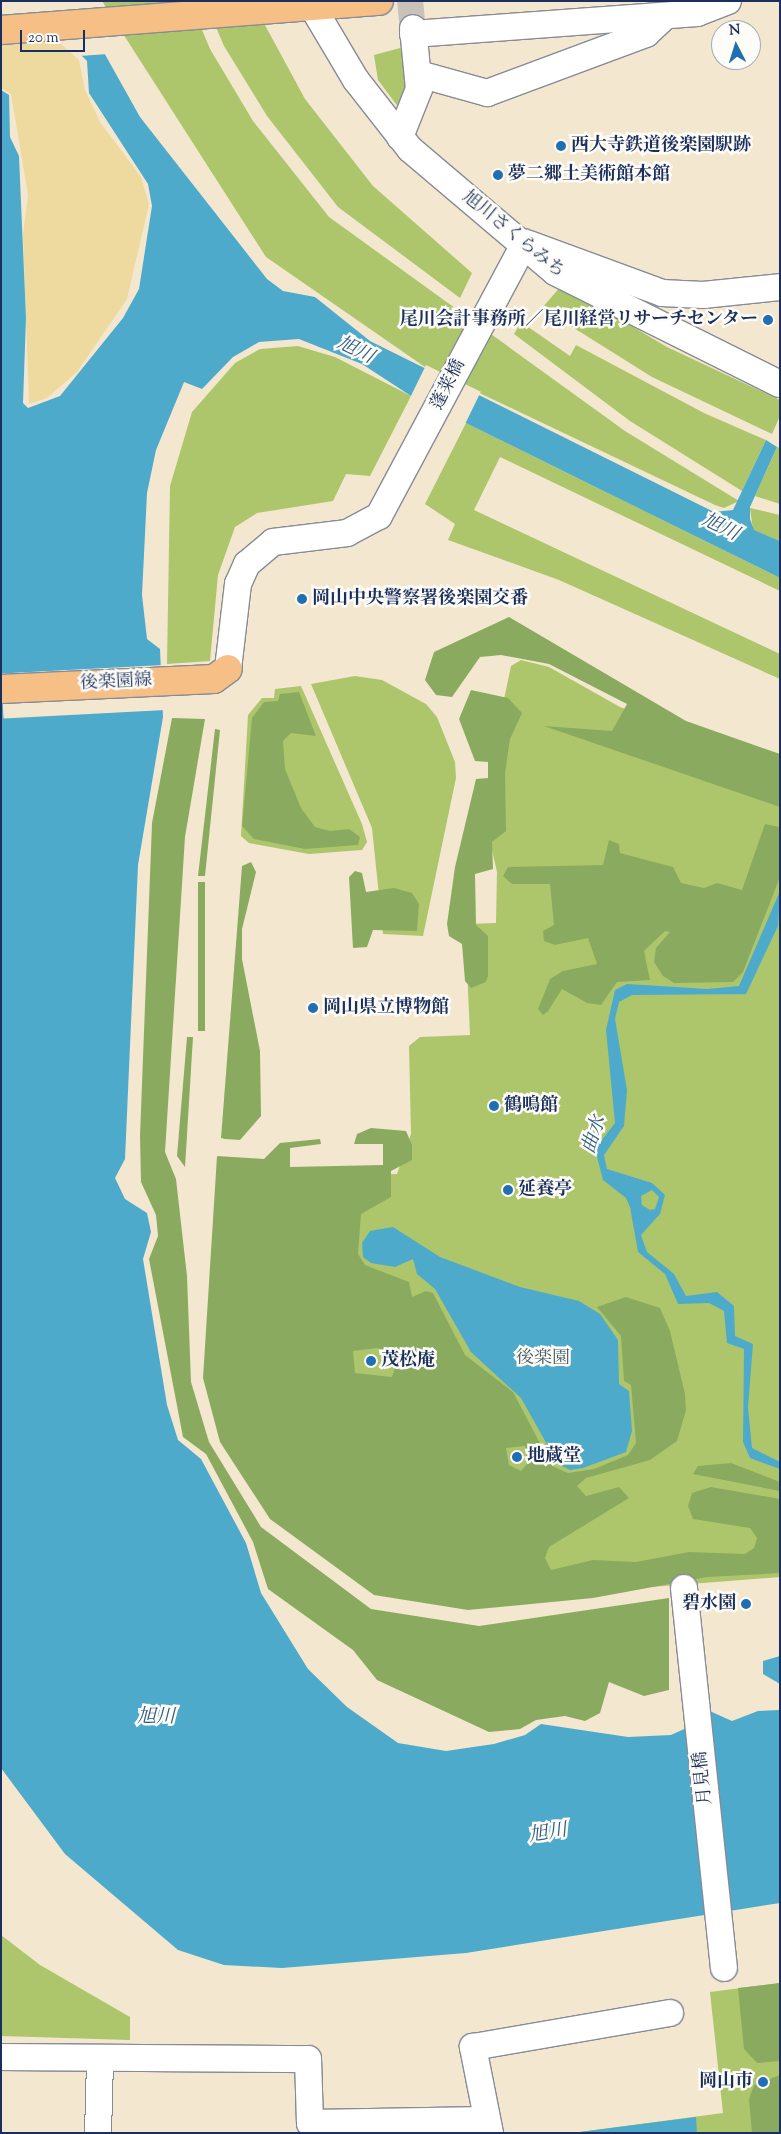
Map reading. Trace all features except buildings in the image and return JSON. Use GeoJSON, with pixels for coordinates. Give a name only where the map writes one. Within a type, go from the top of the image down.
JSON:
{"type":"FeatureCollection","features":[{"type":"Feature","properties":{"kind":"main road"},"geometry":{"type":"LineString","coordinates":[[1,30],[304,5],[379,1]]}},
{"type":"Feature","properties":{"kind":"main road","name":"後楽園線"},"geometry":{"type":"LineString","coordinates":[[1,689],[217,674]]}},
{"type":"Feature","properties":{"kind":"street"},"geometry":{"type":"LineString","coordinates":[[400,137],[419,89],[419,74],[413,31],[666,16],[706,12],[728,1]]}},
{"type":"Feature","properties":{"kind":"street","name":"旭川さくらみち"},"geometry":{"type":"LineString","coordinates":[[304,5],[356,80],[400,137],[493,222],[526,243],[555,272],[780,384]]}},
{"type":"Feature","properties":{"kind":"street"},"geometry":{"type":"LineString","coordinates":[[419,74],[487,93],[646,34],[666,16]]}},
{"type":"Feature","properties":{"kind":"street"},"geometry":{"type":"LineString","coordinates":[[526,243],[662,293],[703,294],[780,287]]}},
{"type":"Feature","properties":{"kind":"street","name":"蓬莱橋"},"geometry":{"type":"LineString","coordinates":[[217,674],[238,584],[253,556],[282,539],[362,528],[379,516],[395,489],[502,281],[526,243]]}},
{"type":"Feature","properties":{"kind":"street","name":"月見橋"},"geometry":{"type":"LineString","coordinates":[[684,1592],[724,1968]]}},
{"type":"Feature","properties":{"kind":"street"},"geometry":{"type":"LineString","coordinates":[[1,2057],[100,2060],[308,2059],[310,2123],[489,2126],[474,2047],[670,2013]]}},
{"type":"Feature","properties":{"kind":"street"},"geometry":{"type":"LineString","coordinates":[[98,2133],[100,2060]]}},
{"type":"Feature","properties":{"kind":"green space"},"geometry":{"type":"Polygon","coordinates":[[[102,1],[190,1],[210,49],[253,121],[329,217],[625,431],[739,501],[724,508],[715,505],[425,367],[266,257],[102,1]]]}},
{"type":"Feature","properties":{"kind":"green space"},"geometry":{"type":"Polygon","coordinates":[[[205,1],[252,1],[305,99],[373,186],[472,273],[460,298],[338,207],[267,116],[224,46],[205,1]]]}},
{"type":"Feature","properties":{"kind":"green space"},"geometry":{"type":"Polygon","coordinates":[[[404,47],[410,88],[399,108],[378,80],[374,55],[404,47]]]}},
{"type":"Feature","properties":{"kind":"green space"},"geometry":{"type":"Polygon","coordinates":[[[562,285],[667,347],[780,400],[780,416],[772,434],[652,377],[542,308],[562,285]]]}},
{"type":"Feature","properties":{"kind":"green space"},"geometry":{"type":"Polygon","coordinates":[[[521,322],[570,356],[576,345],[704,413],[766,440],[742,491],[630,421],[514,334],[521,322]]]}},
{"type":"Feature","properties":{"kind":"green space"},"geometry":{"type":"Polygon","coordinates":[[[298,346],[335,357],[411,396],[370,476],[346,474],[333,501],[257,513],[235,527],[218,575],[210,661],[167,664],[170,486],[192,412],[235,363],[260,349],[298,346]]]}},
{"type":"Feature","properties":{"kind":"green space"},"geometry":{"type":"Polygon","coordinates":[[[466,423],[780,578],[780,591],[500,457],[474,510],[780,654],[780,679],[559,580],[448,540],[455,524],[425,504],[466,423]]]}},
{"type":"Feature","properties":{"kind":"green space"},"geometry":{"type":"Polygon","coordinates":[[[777,447],[780,448],[780,504],[755,496],[777,447]]]}},
{"type":"Feature","properties":{"kind":"green space"},"geometry":{"type":"Polygon","coordinates":[[[750,508],[780,515],[780,541],[753,530],[750,508]]]}},
{"type":"Feature","properties":{"kind":"green space"},"geometry":{"type":"Polygon","coordinates":[[[509,617],[686,721],[780,754],[780,807],[544,726],[612,731],[627,704],[549,664],[501,655],[480,657],[452,697],[436,695],[425,680],[434,652],[509,617]]]}},
{"type":"Feature","properties":{"kind":"green space","name":"後楽園"},"geometry":{"type":"Polygon","coordinates":[[[521,660],[549,667],[620,707],[780,763],[780,1577],[470,1601],[220,1181],[397,1174],[411,1134],[409,1046],[420,1037],[470,1035],[465,924],[496,923],[497,872],[490,841],[491,761],[511,666],[521,660]]]}},
{"type":"Feature","properties":{"kind":"green space"},"geometry":{"type":"Polygon","coordinates":[[[355,676],[382,680],[426,704],[437,717],[455,762],[456,778],[423,936],[383,934],[372,828],[311,684],[355,676]]]}},
{"type":"Feature","properties":{"kind":"green space"},"geometry":{"type":"Polygon","coordinates":[[[301,686],[362,824],[367,842],[362,850],[309,854],[249,843],[241,836],[248,715],[262,698],[274,698],[275,689],[301,686]]]}},
{"type":"Feature","properties":{"kind":"green space"},"geometry":{"type":"Polygon","coordinates":[[[471,690],[508,698],[522,713],[510,739],[505,773],[506,831],[492,842],[493,869],[475,874],[476,925],[488,936],[488,976],[486,982],[471,988],[465,981],[462,944],[449,936],[447,924],[455,867],[476,779],[488,778],[488,762],[475,761],[459,719],[471,690]]]}},
{"type":"Feature","properties":{"kind":"green space"},"geometry":{"type":"Polygon","coordinates":[[[299,692],[316,736],[291,733],[283,741],[285,769],[301,808],[315,827],[330,831],[349,829],[360,837],[358,845],[305,849],[254,839],[242,826],[252,718],[264,702],[278,701],[280,694],[299,692]]]}},
{"type":"Feature","properties":{"kind":"green space"},"geometry":{"type":"Polygon","coordinates":[[[172,718],[205,719],[185,837],[165,1152],[176,1179],[187,1276],[191,1382],[209,1442],[261,1527],[371,1609],[479,1626],[669,1598],[669,1690],[644,1696],[609,1682],[600,1713],[585,1721],[565,1716],[536,1720],[520,1729],[489,1732],[377,1680],[353,1650],[268,1589],[253,1542],[206,1454],[183,1437],[149,1259],[158,1236],[156,1215],[141,1182],[140,1136],[152,823],[172,718]]]}},
{"type":"Feature","properties":{"kind":"green space"},"geometry":{"type":"Polygon","coordinates":[[[215,729],[220,730],[205,876],[198,876],[215,729]]]}},
{"type":"Feature","properties":{"kind":"green space"},"geometry":{"type":"Polygon","coordinates":[[[765,824],[780,827],[780,877],[743,972],[733,982],[674,983],[663,976],[654,962],[656,948],[670,932],[665,931],[644,951],[650,980],[617,982],[601,1005],[587,1003],[562,989],[548,1011],[543,1015],[538,1009],[550,979],[563,971],[597,964],[588,938],[555,945],[544,941],[543,931],[554,925],[550,884],[512,884],[503,876],[508,867],[603,865],[609,840],[619,844],[620,853],[673,867],[681,883],[704,888],[717,883],[742,890],[765,824]]]}},
{"type":"Feature","properties":{"kind":"green space"},"geometry":{"type":"Polygon","coordinates":[[[251,862],[256,872],[242,929],[242,959],[260,1051],[261,1116],[240,1140],[225,1139],[221,1138],[242,866],[251,862]]]}},
{"type":"Feature","properties":{"kind":"green space"},"geometry":{"type":"Polygon","coordinates":[[[355,871],[362,873],[366,892],[394,888],[412,893],[419,904],[417,931],[373,930],[367,947],[353,948],[349,877],[355,871]]]}},
{"type":"Feature","properties":{"kind":"green space"},"geometry":{"type":"Polygon","coordinates":[[[198,882],[205,882],[205,1031],[198,1031],[198,882]]]}},
{"type":"Feature","properties":{"kind":"green space"},"geometry":{"type":"Polygon","coordinates":[[[187,1037],[193,1037],[185,1167],[177,1156],[187,1037]]]}},
{"type":"Feature","properties":{"kind":"green space"},"geometry":{"type":"Polygon","coordinates":[[[371,1128],[406,1131],[412,1145],[412,1160],[391,1171],[391,1197],[361,1214],[358,1254],[365,1265],[409,1282],[412,1297],[426,1291],[433,1293],[465,1355],[513,1392],[552,1466],[568,1473],[594,1469],[628,1455],[636,1443],[631,1385],[624,1381],[621,1336],[597,1307],[626,1297],[660,1308],[670,1331],[685,1394],[686,1410],[677,1441],[650,1460],[586,1478],[577,1486],[586,1496],[619,1487],[629,1498],[549,1547],[545,1558],[551,1570],[593,1560],[636,1562],[689,1552],[745,1554],[754,1548],[757,1538],[750,1528],[693,1519],[688,1506],[692,1493],[711,1487],[780,1499],[780,1573],[707,1577],[593,1598],[468,1610],[374,1595],[270,1519],[220,1442],[203,1378],[217,1156],[264,1159],[280,1143],[320,1139],[321,1144],[290,1148],[290,1167],[383,1165],[383,1144],[354,1144],[357,1134],[371,1128]],[[377,1348],[353,1351],[355,1373],[392,1377],[395,1368],[388,1352],[377,1348]],[[525,1446],[506,1448],[509,1465],[521,1471],[527,1464],[525,1446]]]}},
{"type":"Feature","properties":{"kind":"green space"},"geometry":{"type":"Polygon","coordinates":[[[731,1463],[780,1482],[780,1491],[693,1474],[698,1466],[731,1463]]]}},
{"type":"Feature","properties":{"kind":"green space"},"geometry":{"type":"Polygon","coordinates":[[[1,1935],[40,1965],[130,2017],[130,2040],[1,2036],[1,1935]]]}},
{"type":"Feature","properties":{"kind":"green space"},"geometry":{"type":"Polygon","coordinates":[[[780,1983],[780,2133],[572,2133],[723,2113],[710,1992],[780,1983]]]}},
{"type":"Feature","properties":{"kind":"green space"},"geometry":{"type":"Polygon","coordinates":[[[780,1983],[780,2061],[757,2063],[744,2049],[738,1988],[780,1983]]]}},
{"type":"Feature","properties":{"kind":"green space"},"geometry":{"type":"Polygon","coordinates":[[[780,2075],[780,2133],[752,2133],[749,2099],[754,2085],[780,2075]]]}},
{"type":"Feature","properties":{"kind":"sand"},"geometry":{"type":"Polygon","coordinates":[[[36,41],[61,44],[79,60],[85,90],[100,122],[141,177],[149,204],[127,299],[77,372],[47,398],[29,404],[23,235],[28,195],[11,94],[1,88],[1,45],[36,41]]]}},
{"type":"Feature","properties":{"kind":"water","name":"旭川"},"geometry":{"type":"Polygon","coordinates":[[[1,1],[102,49],[140,117],[267,279],[283,291],[315,297],[370,341],[714,512],[733,510],[766,440],[777,447],[750,507],[750,519],[754,530],[780,541],[780,578],[411,396],[362,364],[299,339],[259,342],[233,357],[202,389],[184,382],[156,450],[147,493],[142,595],[147,639],[160,649],[163,717],[138,865],[125,1159],[115,1178],[125,1199],[147,1213],[151,1232],[143,1259],[167,1405],[178,1440],[201,1459],[246,1543],[261,1593],[308,1669],[347,1707],[398,1743],[446,1751],[494,1744],[525,1735],[541,1724],[628,1737],[671,1735],[693,1725],[703,1708],[732,1721],[758,1711],[780,1710],[780,1903],[466,1953],[282,1968],[224,1965],[178,1950],[65,1854],[1,1768],[1,90],[9,95],[10,137],[19,156],[26,318],[23,403],[28,408],[60,396],[123,318],[139,289],[152,206],[148,184],[89,93],[87,61],[68,42],[1,1]]]}},
{"type":"Feature","properties":{"kind":"water"},"geometry":{"type":"Polygon","coordinates":[[[780,891],[778,926],[746,994],[632,995],[619,1002],[615,1019],[627,1090],[624,1126],[604,1155],[607,1169],[652,1183],[665,1195],[660,1214],[641,1235],[647,1252],[674,1274],[686,1296],[717,1292],[734,1306],[735,1336],[753,1344],[748,1407],[752,1448],[780,1462],[780,1469],[750,1458],[743,1442],[744,1349],[727,1343],[724,1311],[709,1303],[678,1304],[665,1274],[638,1252],[630,1207],[626,1198],[603,1180],[595,1149],[615,1123],[606,1030],[615,990],[627,984],[707,989],[739,986],[780,891]],[[652,1190],[641,1196],[642,1205],[650,1210],[655,1209],[659,1197],[652,1190]]]}},
{"type":"Feature","properties":{"kind":"water"},"geometry":{"type":"Polygon","coordinates":[[[393,1227],[440,1257],[520,1287],[579,1301],[600,1314],[618,1340],[619,1384],[629,1391],[632,1431],[626,1452],[583,1468],[570,1470],[558,1464],[521,1398],[471,1352],[435,1289],[417,1274],[413,1259],[395,1267],[371,1263],[363,1257],[362,1243],[370,1231],[393,1227]]]}},
{"type":"Feature","properties":{"kind":"water"},"geometry":{"type":"Polygon","coordinates":[[[780,1656],[780,1684],[763,1674],[763,1661],[780,1656]]]}},
{"type":"Feature","properties":{"kind":"water"},"geometry":{"type":"Polygon","coordinates":[[[696,2117],[697,2133],[572,2133],[696,2117]]]}},
{"type":"Feature","properties":{"kind":"pier"},"geometry":{"type":"Polygon","coordinates":[[[1,1],[77,1],[108,54],[79,56],[67,45],[43,39],[1,43],[1,1]]]}},
{"type":"Feature","properties":{"kind":"pier"},"geometry":{"type":"Polygon","coordinates":[[[426,365],[481,392],[465,425],[410,398],[426,365]]]}},
{"type":"Feature","properties":{"kind":"pier"},"geometry":{"type":"Polygon","coordinates":[[[163,665],[165,710],[4,718],[1,673],[163,665]]]}},
{"type":"Feature","properties":{"kind":"tunnel"},"geometry":{"type":"LineString","coordinates":[[410,1],[413,28]]}},
{"type":"Feature","properties":{"kind":"place","name":"西大寺鉄道後楽園駅跡"},"geometry":{"type":"Point","coordinates":[561,146]}},
{"type":"Feature","properties":{"kind":"place","name":"夢二郷土美術館本館"},"geometry":{"type":"Point","coordinates":[498,175]}},
{"type":"Feature","properties":{"kind":"place","name":"尾川会計事務所／尾川経営リサーチセンター"},"geometry":{"type":"Point","coordinates":[768,320]}},
{"type":"Feature","properties":{"kind":"place","name":"岡山中央警察署後楽園交番"},"geometry":{"type":"Point","coordinates":[302,599]}},
{"type":"Feature","properties":{"kind":"place","name":"岡山県立博物館"},"geometry":{"type":"Point","coordinates":[313,1008]}},
{"type":"Feature","properties":{"kind":"place","name":"鶴鳴館"},"geometry":{"type":"Point","coordinates":[494,1106]}},
{"type":"Feature","properties":{"kind":"place","name":"延養亭"},"geometry":{"type":"Point","coordinates":[508,1190]}},
{"type":"Feature","properties":{"kind":"place","name":"茂松庵"},"geometry":{"type":"Point","coordinates":[371,1361]}},
{"type":"Feature","properties":{"kind":"place","name":"地蔵堂"},"geometry":{"type":"Point","coordinates":[517,1457]}},
{"type":"Feature","properties":{"kind":"place","name":"碧水園"},"geometry":{"type":"Point","coordinates":[746,1604]}},
{"type":"Feature","properties":{"kind":"place","name":"岡山市"},"geometry":{"type":"Point","coordinates":[763,2082]}},
{"type":"Feature","properties":{"kind":"water label","name":"曲水"},"geometry":{"type":"Point","coordinates":[595,1135]}}]}
